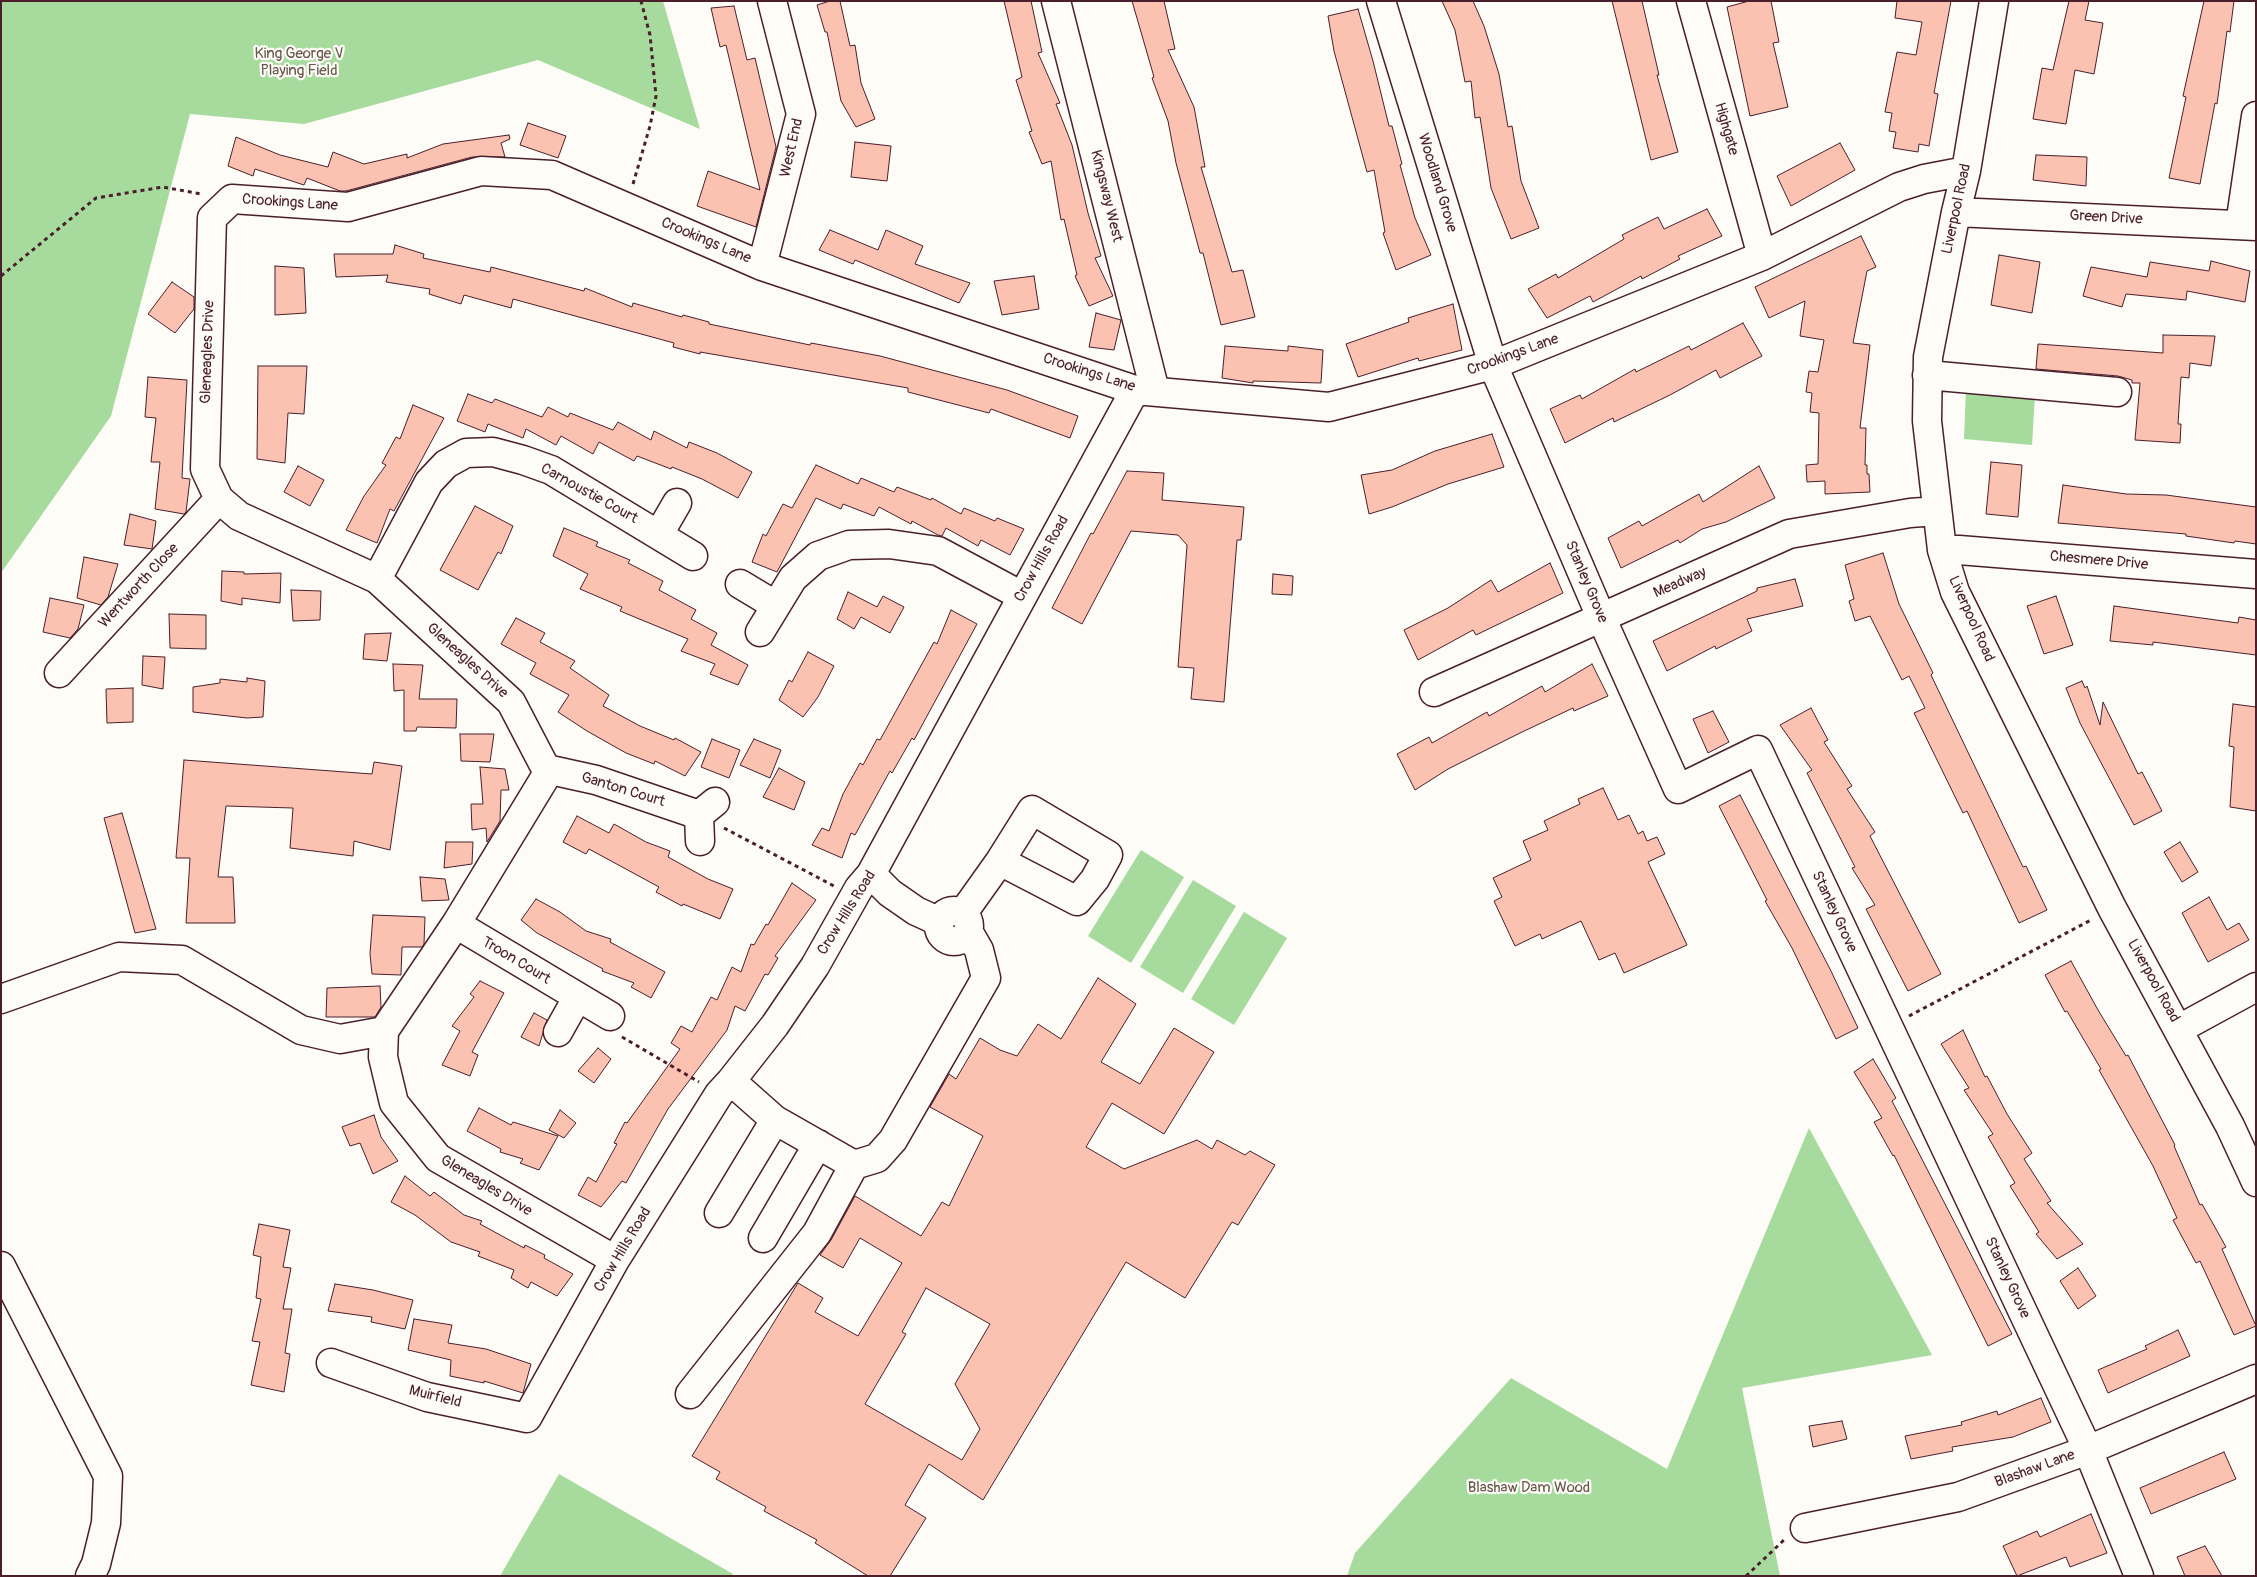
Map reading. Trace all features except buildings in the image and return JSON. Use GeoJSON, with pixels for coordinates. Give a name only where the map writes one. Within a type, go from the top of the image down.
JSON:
{"type":"FeatureCollection","features":[{"type":"Feature","properties":{"kind":"street","name":"West End"},"geometry":{"type":"LineString","coordinates":[[762,266],[801,114],[772,1]]}},
{"type":"Feature","properties":{"kind":"street","name":"Kingsway West"},"geometry":{"type":"LineString","coordinates":[[1056,1],[1145,390]]}},
{"type":"Feature","properties":{"kind":"street","name":"Woodland Grove"},"geometry":{"type":"LineString","coordinates":[[1381,1],[1494,365]]}},
{"type":"Feature","properties":{"kind":"street","name":"Highgate"},"geometry":{"type":"LineString","coordinates":[[1691,1],[1762,256]]}},
{"type":"Feature","properties":{"kind":"street","name":"Liverpool Road"},"geometry":{"type":"LineString","coordinates":[[1994,1],[1966,171],[1956,212],[1930,348],[1927,375],[1927,421],[1942,550],[1955,592],[2112,908],[2230,1126],[2256,1182]]}},
{"type":"Feature","properties":{"kind":"street"},"geometry":{"type":"LineString","coordinates":[[2248,225],[2256,116]]}},
{"type":"Feature","properties":{"kind":"street","name":"Crookings Lane"},"geometry":{"type":"LineString","coordinates":[[212,218],[232,198],[348,207],[481,171],[552,175],[762,266],[1145,390],[1329,407],[1494,365],[1762,256],[1899,187],[1924,179],[1966,171]]}},
{"type":"Feature","properties":{"kind":"street","name":"Green Drive"},"geometry":{"type":"LineString","coordinates":[[1956,212],[2248,225]]}},
{"type":"Feature","properties":{"kind":"street","name":"Gleneagles Drive"},"geometry":{"type":"LineString","coordinates":[[212,218],[205,470],[219,499],[239,516],[377,579],[511,702],[546,769]]}},
{"type":"Feature","properties":{"kind":"street","name":"Stanley Grove"},"geometry":{"type":"LineString","coordinates":[[1494,365],[1601,618],[1678,789],[1758,750],[2088,1450],[2140,1576]]}},
{"type":"Feature","properties":{"kind":"street"},"geometry":{"type":"LineString","coordinates":[[1927,375],[2117,392]]}},
{"type":"Feature","properties":{"kind":"street","name":"Crow Hills Road"},"geometry":{"type":"LineString","coordinates":[[527,1418],[615,1260],[725,1087],[775,1025],[815,966],[859,888],[871,874],[1022,596],[1145,390]]}},
{"type":"Feature","properties":{"kind":"street","name":"Carnoustie Court"},"geometry":{"type":"LineString","coordinates":[[377,579],[429,482],[446,464],[466,453],[493,452],[524,460],[551,470],[693,556]]}},
{"type":"Feature","properties":{"kind":"street","name":"Wentworth Close"},"geometry":{"type":"LineString","coordinates":[[58,672],[219,499]]}},
{"type":"Feature","properties":{"kind":"street"},"geometry":{"type":"LineString","coordinates":[[659,534],[677,503]]}},
{"type":"Feature","properties":{"kind":"street","name":"Meadway"},"geometry":{"type":"LineString","coordinates":[[1434,692],[1789,534],[1910,513],[1936,511]]}},
{"type":"Feature","properties":{"kind":"street"},"geometry":{"type":"LineString","coordinates":[[760,632],[793,578],[818,556],[849,544],[889,544],[938,551],[1022,596]]}},
{"type":"Feature","properties":{"kind":"street","name":"Chesmere Drive"},"geometry":{"type":"LineString","coordinates":[[1942,550],[2256,574]]}},
{"type":"Feature","properties":{"kind":"street"},"geometry":{"type":"LineString","coordinates":[[740,584],[776,605]]}},
{"type":"Feature","properties":{"kind":"street"},"geometry":{"type":"LineString","coordinates":[[1,999],[119,957],[182,960],[301,1030],[340,1039],[384,1031],[456,924],[546,776],[546,769]]}},
{"type":"Feature","properties":{"kind":"street","name":"Ganton Court"},"geometry":{"type":"LineString","coordinates":[[546,769],[707,808]]}},
{"type":"Feature","properties":{"kind":"street"},"geometry":{"type":"LineString","coordinates":[[700,841],[707,808]]}},
{"type":"Feature","properties":{"kind":"street"},"geometry":{"type":"LineString","coordinates":[[957,922],[1000,861]]}},
{"type":"Feature","properties":{"kind":"street"},"geometry":{"type":"LineString","coordinates":[[690,1394],[818,1233],[854,1165],[877,1158],[893,1140],[986,978],[979,950],[957,922],[916,911],[890,893],[871,874]]}},
{"type":"Feature","properties":{"kind":"street","name":"Troon Court"},"geometry":{"type":"LineString","coordinates":[[456,924],[610,1016]]}},
{"type":"Feature","properties":{"kind":"street"},"geometry":{"type":"LineString","coordinates":[[2179,1029],[2256,987]]}},
{"type":"Feature","properties":{"kind":"street"},"geometry":{"type":"LineString","coordinates":[[558,1032],[577,998]]}},
{"type":"Feature","properties":{"kind":"street","name":"Gleneagles Drive"},"geometry":{"type":"LineString","coordinates":[[384,1031],[383,1056],[394,1103],[438,1158],[615,1260]]}},
{"type":"Feature","properties":{"kind":"street"},"geometry":{"type":"LineString","coordinates":[[725,1087],[775,1120],[854,1165]]}},
{"type":"Feature","properties":{"kind":"street"},"geometry":{"type":"LineString","coordinates":[[719,1213],[775,1120]]}},
{"type":"Feature","properties":{"kind":"street"},"geometry":{"type":"LineString","coordinates":[[763,1238],[818,1144]]}},
{"type":"Feature","properties":{"kind":"street"},"geometry":{"type":"LineString","coordinates":[[1,1266],[108,1476],[106,1523],[96,1564],[90,1576]]}},
{"type":"Feature","properties":{"kind":"street","name":"Muirfield"},"geometry":{"type":"LineString","coordinates":[[343,1364],[427,1397],[527,1418]]}},
{"type":"Feature","properties":{"kind":"street","name":"Blashaw Lane"},"geometry":{"type":"LineString","coordinates":[[1805,1528],[1958,1497],[2088,1450],[2256,1379]]}},
{"type":"Feature","properties":{"kind":"path"},"geometry":{"type":"LineString","coordinates":[[626,206],[650,126],[656,96],[650,35],[641,1]]}},
{"type":"Feature","properties":{"kind":"path"},"geometry":{"type":"LineString","coordinates":[[1,276],[96,198],[163,187],[232,198]]}},
{"type":"Feature","properties":{"kind":"path"},"geometry":{"type":"LineString","coordinates":[[707,808],[854,897]]}},
{"type":"Feature","properties":{"kind":"path"},"geometry":{"type":"LineString","coordinates":[[1888,1027],[2112,908]]}},
{"type":"Feature","properties":{"kind":"path"},"geometry":{"type":"LineString","coordinates":[[610,1016],[606,1028],[725,1087]]}},
{"type":"Feature","properties":{"kind":"path"},"geometry":{"type":"LineString","coordinates":[[1746,1576],[1781,1541],[1805,1528]]}},
{"type":"Feature","properties":{"kind":"green space","name":"King George V Playing Field"},"geometry":{"type":"Polygon","coordinates":[[[1,1],[663,1],[700,129],[538,60],[304,124],[190,114],[111,416],[1,573],[1,1]]]}},
{"type":"Feature","properties":{"kind":"green space"},"geometry":{"type":"Polygon","coordinates":[[[1966,390],[2035,395],[2032,445],[1964,439],[1966,390]]]}},
{"type":"Feature","properties":{"kind":"green space"},"geometry":{"type":"Polygon","coordinates":[[[1141,850],[1184,877],[1131,963],[1088,936],[1141,850]]]}},
{"type":"Feature","properties":{"kind":"green space"},"geometry":{"type":"Polygon","coordinates":[[[1193,880],[1236,906],[1183,993],[1140,967],[1193,880]]]}},
{"type":"Feature","properties":{"kind":"green space"},"geometry":{"type":"Polygon","coordinates":[[[1244,912],[1287,938],[1234,1025],[1191,999],[1244,912]]]}},
{"type":"Feature","properties":{"kind":"green space","name":"Blashaw Dam Wood"},"geometry":{"type":"Polygon","coordinates":[[[1809,1128],[1932,1355],[1742,1388],[1780,1576],[1347,1576],[1355,1553],[1511,1378],[1667,1469],[1809,1128]]]}},
{"type":"Feature","properties":{"kind":"green space"},"geometry":{"type":"Polygon","coordinates":[[[559,1474],[733,1574],[731,1576],[500,1576],[559,1474]]]}}]}
